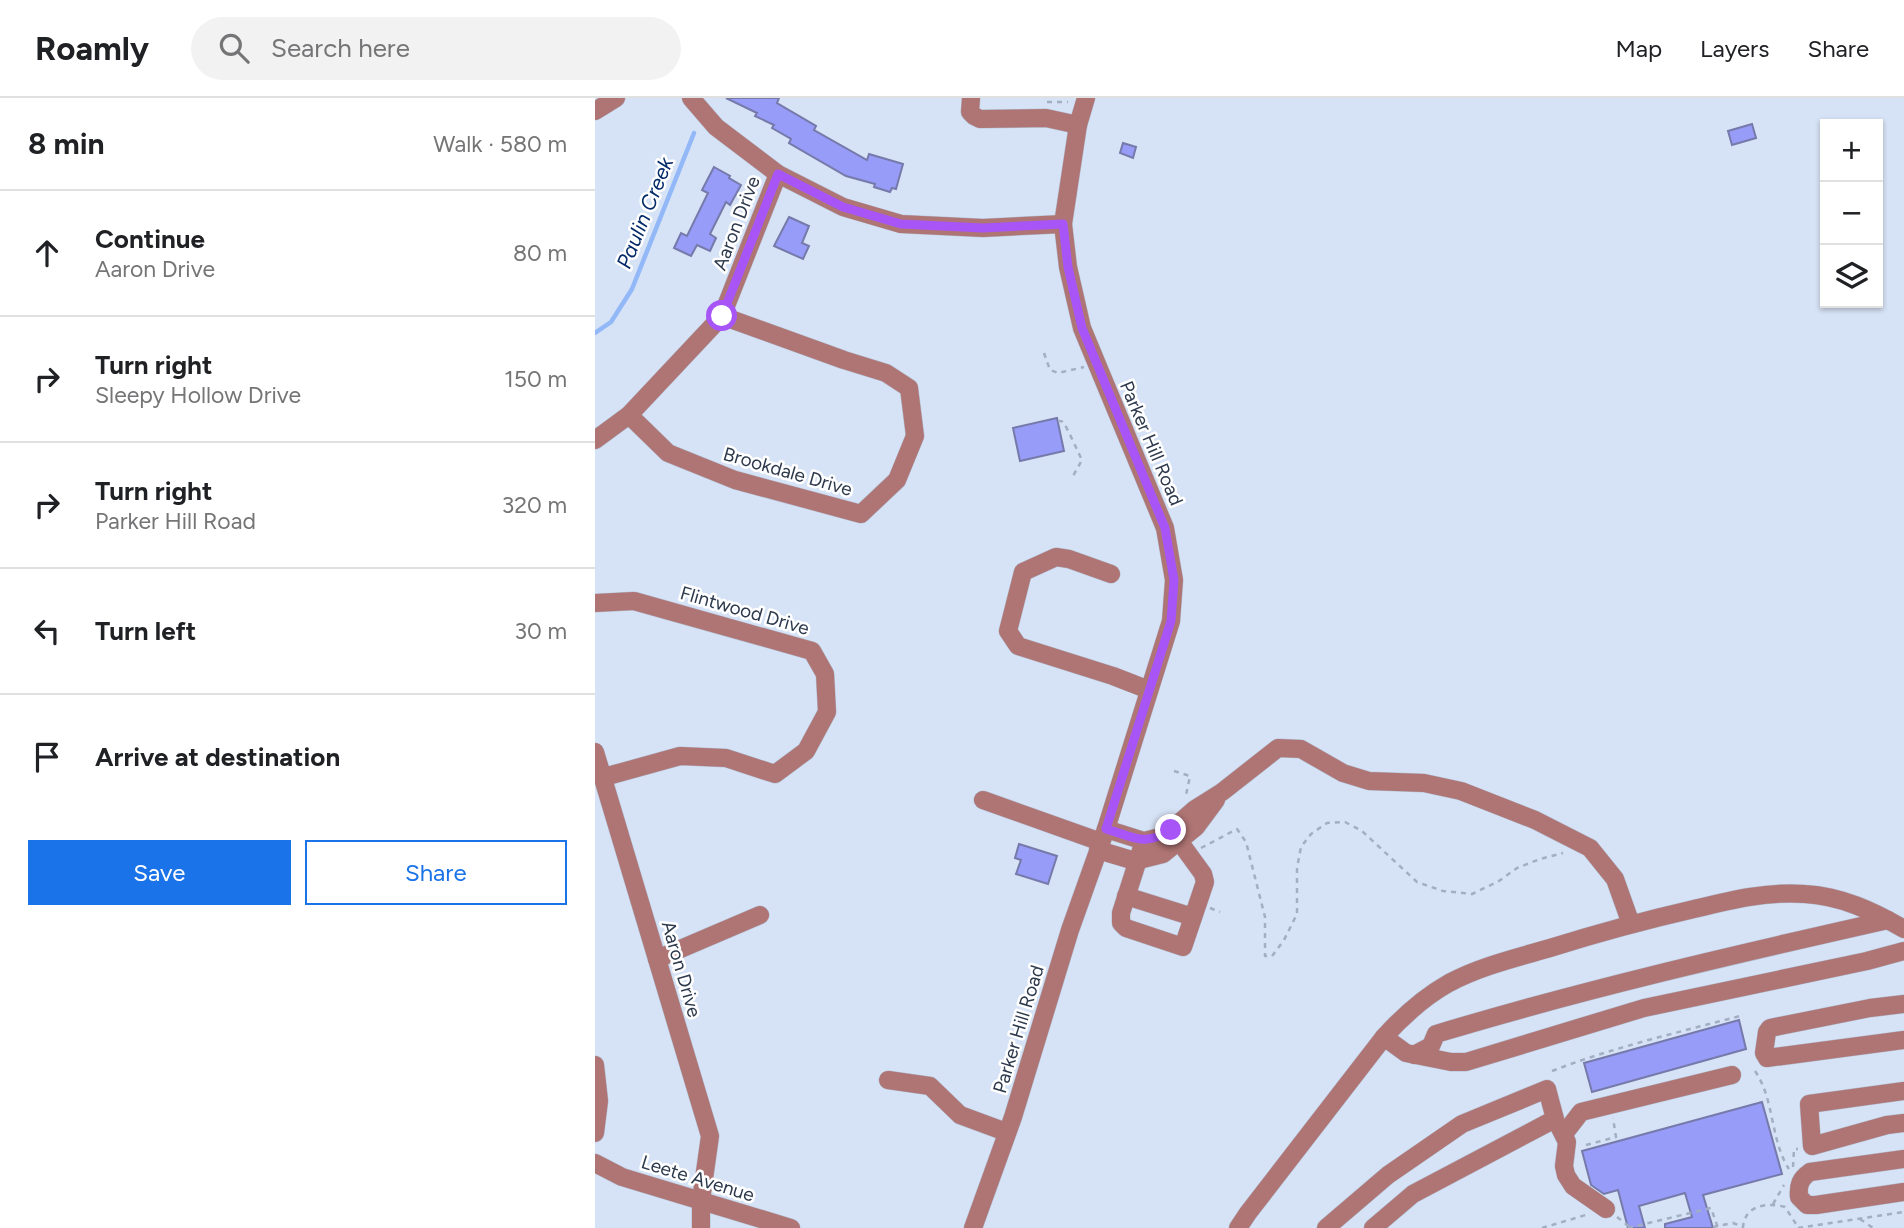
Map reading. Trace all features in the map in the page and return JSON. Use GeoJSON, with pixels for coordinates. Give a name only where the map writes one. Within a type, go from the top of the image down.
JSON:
{"type":"FeatureCollection","features":[{"type":"Feature","properties":{"kind":"street"},"geometry":{"type":"LineString","coordinates":[[595,111],[617,98]]}},
{"type":"Feature","properties":{"kind":"street"},"geometry":{"type":"LineString","coordinates":[[691,98],[716,127],[778,174],[843,207],[901,224],[983,228],[1063,224]]}},
{"type":"Feature","properties":{"kind":"street"},"geometry":{"type":"LineString","coordinates":[[971,98],[970,112],[980,119],[1046,118],[1078,125]]}},
{"type":"Feature","properties":{"kind":"street","name":"Parker Hill Road"},"geometry":{"type":"LineString","coordinates":[[973,1228],[1102,840],[1171,621],[1174,580],[1165,528],[1082,328],[1068,267],[1063,224],[1078,125],[1086,98]]}},
{"type":"Feature","properties":{"kind":"street","name":"Aaron Drive"},"geometry":{"type":"LineString","coordinates":[[595,440],[629,415],[722,316],[778,174]]}},
{"type":"Feature","properties":{"kind":"street","name":"Brookdale Drive"},"geometry":{"type":"LineString","coordinates":[[629,415],[668,453],[735,480],[861,514],[897,480],[915,436],[909,388],[886,373],[722,316]]}},
{"type":"Feature","properties":{"kind":"street"},"geometry":{"type":"LineString","coordinates":[[1111,574],[1056,557],[1023,572],[1008,631],[1018,646],[1149,690]]}},
{"type":"Feature","properties":{"kind":"street","name":"Flintwood Drive"},"geometry":{"type":"LineString","coordinates":[[595,603],[634,601],[812,650],[825,674],[827,712],[807,751],[775,774],[726,758],[680,756],[604,777]]}},
{"type":"Feature","properties":{"kind":"street"},"geometry":{"type":"LineString","coordinates":[[1180,842],[1195,809],[1222,792],[1278,748],[1301,749],[1343,773],[1369,780],[1424,783],[1461,791],[1535,820],[1590,848],[1615,879],[1631,924]]}},
{"type":"Feature","properties":{"kind":"street","name":"Aaron Drive"},"geometry":{"type":"LineString","coordinates":[[595,752],[710,1136],[701,1200],[701,1228]]}},
{"type":"Feature","properties":{"kind":"street"},"geometry":{"type":"LineString","coordinates":[[983,800],[1102,840],[1135,861],[1163,854],[1180,842],[1196,827],[1222,792]]}},
{"type":"Feature","properties":{"kind":"street"},"geometry":{"type":"LineString","coordinates":[[1102,840],[1144,841],[1160,837],[1180,842],[1203,874],[1205,882],[1183,947],[1126,928],[1121,923],[1121,913],[1144,841]]}},
{"type":"Feature","properties":{"kind":"street"},"geometry":{"type":"LineString","coordinates":[[1238,1228],[1384,1037],[1421,1001],[1449,983],[1479,969],[1631,924],[1739,898],[1779,893],[1807,894],[1840,900],[1871,911],[1904,929]]}},
{"type":"Feature","properties":{"kind":"street"},"geometry":{"type":"LineString","coordinates":[[1126,896],[1193,917]]}},
{"type":"Feature","properties":{"kind":"street"},"geometry":{"type":"LineString","coordinates":[[657,959],[760,915]]}},
{"type":"Feature","properties":{"kind":"street"},"geometry":{"type":"LineString","coordinates":[[1414,1055],[1431,1046],[1436,1034],[1495,1016],[1731,956],[1888,920]]}},
{"type":"Feature","properties":{"kind":"street"},"geometry":{"type":"LineString","coordinates":[[1384,1037],[1406,1053],[1451,1062],[1466,1062],[1644,1008],[1904,951]]}},
{"type":"Feature","properties":{"kind":"street"},"geometry":{"type":"LineString","coordinates":[[1904,1004],[1770,1028],[1764,1053],[1767,1058],[1904,1040]]}},
{"type":"Feature","properties":{"kind":"street"},"geometry":{"type":"LineString","coordinates":[[595,1065],[599,1101],[595,1133]]}},
{"type":"Feature","properties":{"kind":"street"},"geometry":{"type":"LineString","coordinates":[[1373,1228],[1413,1194],[1559,1126],[1581,1112],[1732,1075]]}},
{"type":"Feature","properties":{"kind":"street"},"geometry":{"type":"LineString","coordinates":[[888,1080],[930,1086],[960,1115],[1006,1132]]}},
{"type":"Feature","properties":{"kind":"street"},"geometry":{"type":"LineString","coordinates":[[1326,1228],[1388,1175],[1462,1124],[1547,1089],[1567,1142],[1564,1166],[1566,1175],[1573,1186],[1606,1209]]}},
{"type":"Feature","properties":{"kind":"street"},"geometry":{"type":"LineString","coordinates":[[1904,1090],[1809,1104],[1812,1146],[1887,1125],[1904,1123]]}},
{"type":"Feature","properties":{"kind":"street"},"geometry":{"type":"LineString","coordinates":[[1904,1158],[1810,1172],[1802,1178],[1798,1186],[1799,1197],[1807,1205],[1904,1192]]}},
{"type":"Feature","properties":{"kind":"street","name":"Leete Avenue"},"geometry":{"type":"LineString","coordinates":[[595,1163],[622,1178],[791,1228]]}},
{"type":"Feature","properties":{"kind":"path"},"geometry":{"type":"LineString","coordinates":[[1044,353],[1050,370],[1058,373],[1087,366]]}},
{"type":"Feature","properties":{"kind":"path"},"geometry":{"type":"LineString","coordinates":[[1058,421],[1065,424],[1082,460],[1073,476]]}},
{"type":"Feature","properties":{"kind":"path"},"geometry":{"type":"LineString","coordinates":[[1174,771],[1190,776],[1185,798],[1195,809]]}},
{"type":"Feature","properties":{"kind":"path"},"geometry":{"type":"LineString","coordinates":[[1180,842],[1199,849],[1237,829],[1246,842],[1265,917],[1265,957],[1272,956],[1278,948],[1297,914],[1297,868],[1301,847],[1311,834],[1327,823],[1345,822],[1361,831],[1417,882],[1443,891],[1472,894],[1499,881],[1517,868],[1568,851]]}},
{"type":"Feature","properties":{"kind":"path"},"geometry":{"type":"LineString","coordinates":[[1552,1071],[1627,1046],[1744,1016]]}},
{"type":"Feature","properties":{"kind":"path"},"geometry":{"type":"LineString","coordinates":[[1755,1071],[1767,1094],[1784,1161],[1791,1172]]}},
{"type":"Feature","properties":{"kind":"path"},"geometry":{"type":"LineString","coordinates":[[1586,1145],[1616,1138],[1611,1105]]}},
{"type":"Feature","properties":{"kind":"path"},"geometry":{"type":"LineString","coordinates":[[1628,1228],[1711,1208],[1716,1227],[1733,1223],[1743,1228],[1743,1220],[1751,1209],[1770,1203],[1785,1207],[1798,1228],[1904,1212]]}},
{"type":"Feature","properties":{"kind":"path"},"geometry":{"type":"LineString","coordinates":[[1542,1228],[1606,1209]]}},
{"type":"Feature","properties":{"kind":"path"},"geometry":{"type":"LineString","coordinates":[[1860,1219],[1873,1228]]}},
{"type":"Feature","properties":{"kind":"building"},"geometry":{"type":"Polygon","coordinates":[[[726,98],[779,98],[777,103],[816,126],[814,130],[867,160],[869,154],[903,164],[896,189],[892,188],[890,192],[874,187],[875,184],[846,176],[789,143],[791,139],[772,128],[774,125],[755,116],[757,113],[726,98]]]}},
{"type":"Feature","properties":{"kind":"building"},"geometry":{"type":"Polygon","coordinates":[[[1752,124],[1756,138],[1732,145],[1728,131],[1752,124]]]}},
{"type":"Feature","properties":{"kind":"building"},"geometry":{"type":"Polygon","coordinates":[[[1123,143],[1136,147],[1133,158],[1120,153],[1123,143]]]}},
{"type":"Feature","properties":{"kind":"building"},"geometry":{"type":"Polygon","coordinates":[[[714,167],[741,185],[730,205],[726,202],[710,234],[716,238],[710,251],[697,245],[691,256],[674,248],[681,233],[687,236],[708,193],[702,190],[714,167]]]}},
{"type":"Feature","properties":{"kind":"building"},"geometry":{"type":"Polygon","coordinates":[[[789,217],[809,226],[802,243],[809,246],[803,259],[774,246],[789,217]]]}},
{"type":"Feature","properties":{"kind":"building"},"geometry":{"type":"Polygon","coordinates":[[[1057,418],[1064,451],[1020,461],[1013,428],[1057,418]]]}},
{"type":"Feature","properties":{"kind":"building"},"geometry":{"type":"Polygon","coordinates":[[[1019,844],[1057,856],[1048,884],[1016,874],[1021,860],[1015,858],[1019,844]]]}},
{"type":"Feature","properties":{"kind":"building"},"geometry":{"type":"Polygon","coordinates":[[[1739,1020],[1746,1049],[1592,1092],[1584,1063],[1739,1020]]]}},
{"type":"Feature","properties":{"kind":"building"},"geometry":{"type":"Polygon","coordinates":[[[1762,1102],[1782,1174],[1703,1195],[1713,1228],[1665,1228],[1665,1224],[1692,1217],[1685,1193],[1639,1206],[1645,1228],[1628,1228],[1618,1190],[1604,1194],[1591,1185],[1582,1151],[1762,1102]]]}},
{"type":"Feature","properties":{"kind":"waterway","name":"Paulin Creek"},"geometry":{"type":"LineString","coordinates":[[595,333],[611,322],[632,289],[694,133]]}},
{"type":"Feature","properties":{"kind":"route"},"geometry":{"type":"LineString","coordinates":[[722,316],[778,174],[843,207],[901,224],[983,228],[1063,224],[1068,267],[1082,328],[1165,528],[1174,580],[1171,621],[1106,829],[1144,841],[1160,837],[1171,830]]}}]}
